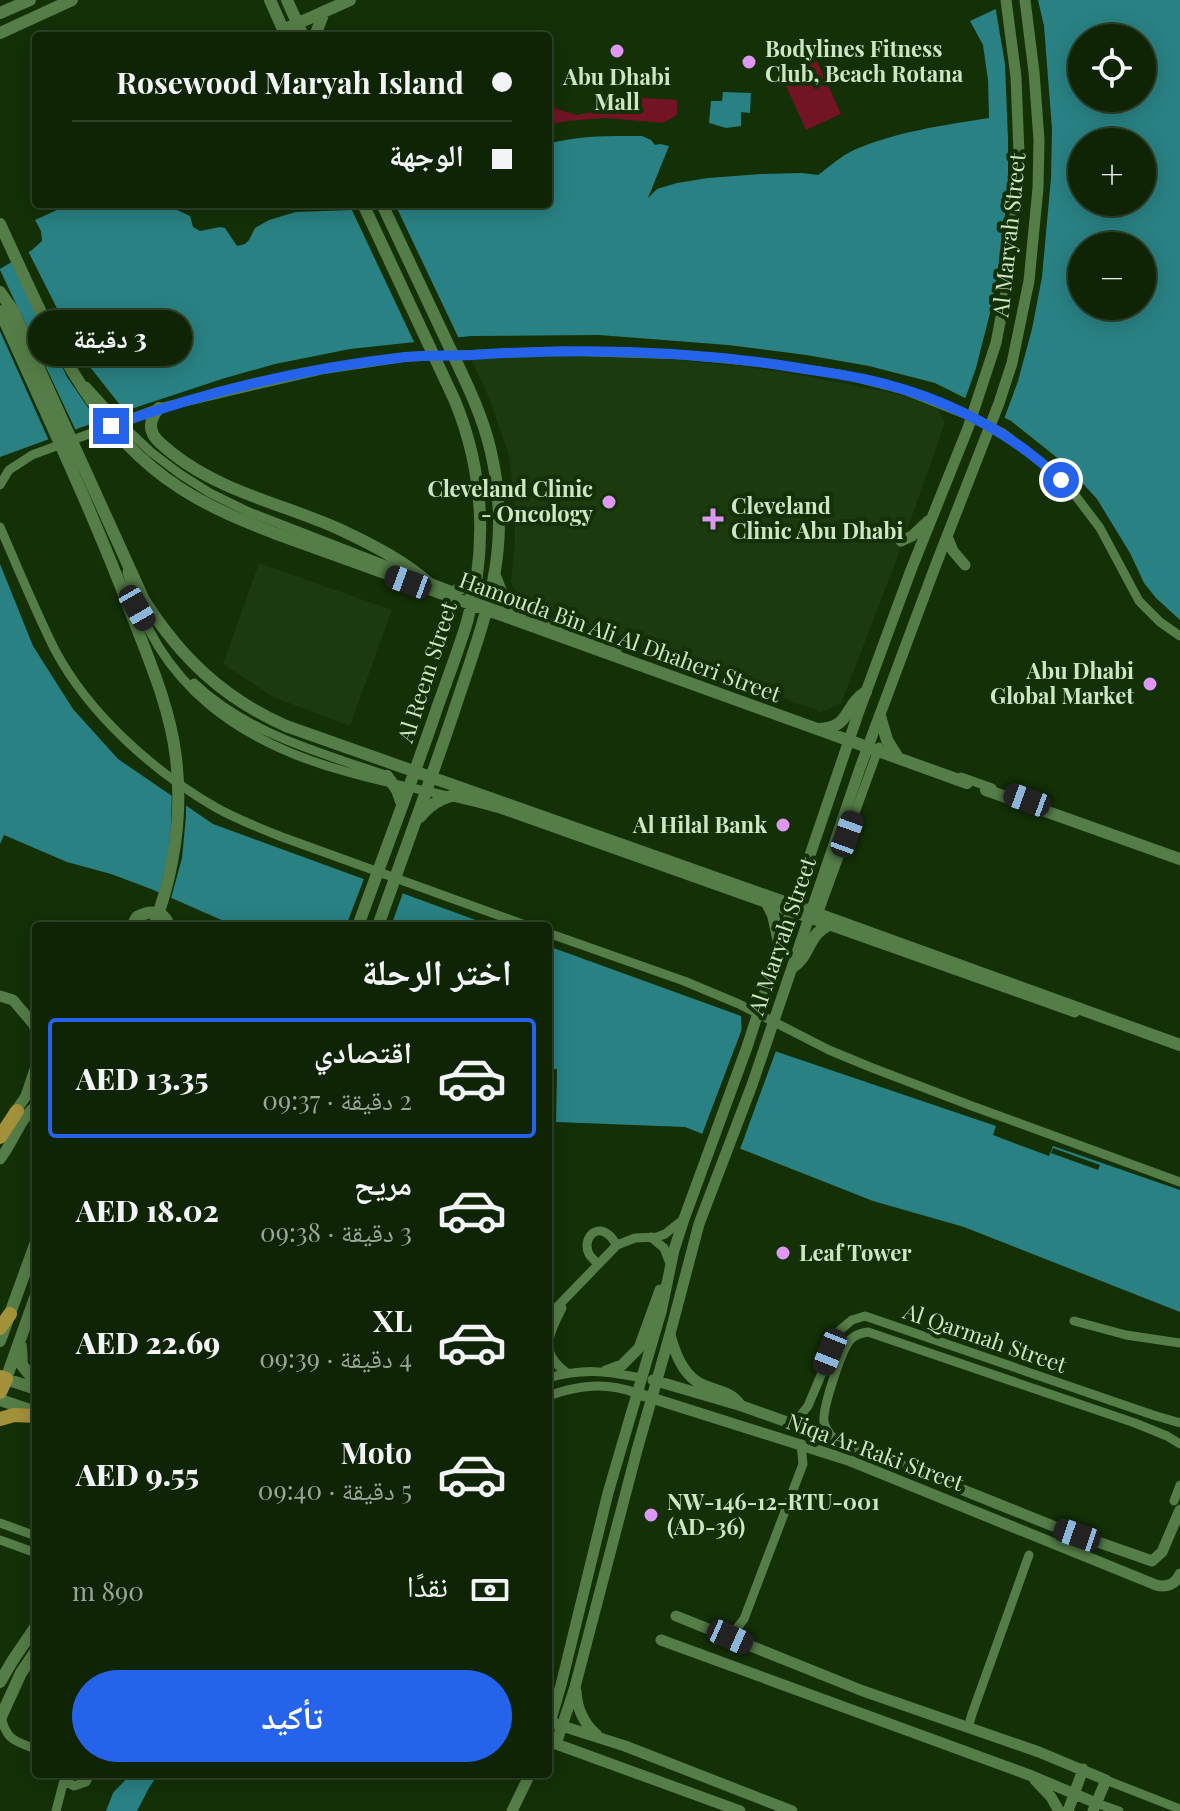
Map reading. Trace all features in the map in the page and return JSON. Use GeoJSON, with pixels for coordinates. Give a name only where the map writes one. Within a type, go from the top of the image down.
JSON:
{"type":"FeatureCollection","features":[{"type":"Feature","properties":{"kind":"main road"},"geometry":{"type":"LineString","coordinates":[[0,13],[30,0]]}},
{"type":"Feature","properties":{"kind":"main road"},"geometry":{"type":"LineString","coordinates":[[0,33],[72,0]]}},
{"type":"Feature","properties":{"kind":"main road"},"geometry":{"type":"LineString","coordinates":[[270,0],[285,32]]}},
{"type":"Feature","properties":{"kind":"main road"},"geometry":{"type":"LineString","coordinates":[[287,0],[300,30],[324,12],[350,0]]}},
{"type":"Feature","properties":{"kind":"main road"},"geometry":{"type":"LineString","coordinates":[[316,32],[324,12]]}},
{"type":"Feature","properties":{"kind":"main road","name":"Al Reem Street"},"geometry":{"type":"LineString","coordinates":[[359,922],[467,622],[469,600],[477,576],[480,537],[474,461],[464,424],[365,208]]}},
{"type":"Feature","properties":{"kind":"main road","name":"Al Reem Street"},"geometry":{"type":"LineString","coordinates":[[379,922],[432,777],[487,610],[496,575],[500,510],[489,444],[475,401],[384,208]]}},
{"type":"Feature","properties":{"kind":"main road","name":"Hamouda Bin Ali Al Dhaheri Street"},"geometry":{"type":"LineString","coordinates":[[0,224],[34,297],[96,411],[130,449],[194,497],[274,533],[442,594],[469,600],[487,610],[967,783]]}},
{"type":"Feature","properties":{"kind":"main road"},"geometry":{"type":"LineString","coordinates":[[0,292],[12,309],[137,586],[161,626],[191,662],[223,690],[254,711],[412,778],[432,777],[793,905],[813,916],[837,922],[1180,1048]]}},
{"type":"Feature","properties":{"kind":"main road"},"geometry":{"type":"LineString","coordinates":[[0,311],[106,548],[168,715],[176,760],[178,813],[171,872],[155,922]]}},
{"type":"Feature","properties":{"kind":"main road"},"geometry":{"type":"LineString","coordinates":[[159,408],[151,423],[154,436],[201,472],[255,498],[356,537],[411,569],[442,594],[466,586],[477,576]]}},
{"type":"Feature","properties":{"kind":"main road"},"geometry":{"type":"LineString","coordinates":[[496,575],[504,600],[522,622]]}},
{"type":"Feature","properties":{"kind":"main road"},"geometry":{"type":"LineString","coordinates":[[816,729],[842,723],[856,699],[866,692]]}},
{"type":"Feature","properties":{"kind":"main road"},"geometry":{"type":"LineString","coordinates":[[880,716],[887,740],[898,758]]}},
{"type":"Feature","properties":{"kind":"main road"},"geometry":{"type":"LineString","coordinates":[[387,776],[397,790],[402,805]]}},
{"type":"Feature","properties":{"kind":"main road"},"geometry":{"type":"LineString","coordinates":[[986,790],[1180,857]]}},
{"type":"Feature","properties":{"kind":"main road"},"geometry":{"type":"LineString","coordinates":[[414,826],[437,801],[471,791]]}},
{"type":"Feature","properties":{"kind":"main road"},"geometry":{"type":"LineString","coordinates":[[763,895],[773,915],[780,947]]}},
{"type":"Feature","properties":{"kind":"main road"},"geometry":{"type":"LineString","coordinates":[[134,922],[137,917],[156,912],[168,922]]}},
{"type":"Feature","properties":{"kind":"main road"},"geometry":{"type":"LineString","coordinates":[[793,967],[803,958],[814,935],[837,922]]}},
{"type":"Feature","properties":{"kind":"main road"},"geometry":{"type":"LineString","coordinates":[[0,1137],[17,1111]]}},
{"type":"Feature","properties":{"kind":"main road"},"geometry":{"type":"LineString","coordinates":[[0,1341],[32,1253]]}},
{"type":"Feature","properties":{"kind":"main road"},"geometry":{"type":"LineString","coordinates":[[32,1305],[2,1383],[32,1388]]}},
{"type":"Feature","properties":{"kind":"main road"},"geometry":{"type":"LineString","coordinates":[[0,1328],[10,1314]]}},
{"type":"Feature","properties":{"kind":"main road"},"geometry":{"type":"LineString","coordinates":[[21,1334],[22,1365],[32,1378]]}},
{"type":"Feature","properties":{"kind":"main road"},"geometry":{"type":"LineString","coordinates":[[0,1400],[32,1412]]}},
{"type":"Feature","properties":{"kind":"main road"},"geometry":{"type":"LineString","coordinates":[[0,1419],[32,1414]]}},
{"type":"Feature","properties":{"kind":"main road"},"geometry":{"type":"LineString","coordinates":[[0,1682],[32,1632]]}},
{"type":"Feature","properties":{"kind":"main road"},"geometry":{"type":"LineString","coordinates":[[0,1718],[32,1657]]}},
{"type":"Feature","properties":{"kind":"street","name":"Al Maryah Street"},"geometry":{"type":"LineString","coordinates":[[552,1731],[605,1506],[661,1312],[684,1219],[747,1047],[866,692],[968,428],[996,343],[1010,265],[1019,153],[1016,77],[1006,0]]}},
{"type":"Feature","properties":{"kind":"street","name":"Al Maryah Street"},"geometry":{"type":"LineString","coordinates":[[552,1731],[575,1687],[699,1224],[813,916],[873,747],[880,716],[1012,363],[1029,281],[1038,188],[1039,140],[1025,0]]}},
{"type":"Feature","properties":{"kind":"street"},"geometry":{"type":"LineString","coordinates":[[0,485],[9,470],[32,455],[159,408],[321,370],[407,357],[522,352],[604,351],[766,363],[865,379],[923,396],[1003,433],[1061,480],[1088,511],[1143,606],[1180,636]]}},
{"type":"Feature","properties":{"kind":"street","name":"Hamouda Bin Ali Al Dhaheri Street"},"geometry":{"type":"LineString","coordinates":[[77,380],[88,387],[151,452],[210,493],[249,512],[469,600]]}},
{"type":"Feature","properties":{"kind":"street"},"geometry":{"type":"LineString","coordinates":[[63,443],[129,592],[156,639],[202,691],[253,731],[387,776],[412,778]]}},
{"type":"Feature","properties":{"kind":"street"},"geometry":{"type":"LineString","coordinates":[[901,541],[917,532],[931,518]]}},
{"type":"Feature","properties":{"kind":"street"},"geometry":{"type":"LineString","coordinates":[[0,527],[56,651],[74,679],[95,707],[160,771],[244,822],[517,922]]}},
{"type":"Feature","properties":{"kind":"street"},"geometry":{"type":"LineString","coordinates":[[947,536],[953,551],[965,565]]}},
{"type":"Feature","properties":{"kind":"street"},"geometry":{"type":"LineString","coordinates":[[124,557],[142,617],[166,660],[203,701],[225,718],[302,757],[337,769],[500,809],[813,916],[1180,1048]]}},
{"type":"Feature","properties":{"kind":"street"},"geometry":{"type":"LineString","coordinates":[[469,600],[567,630],[873,747],[1180,857]]}},
{"type":"Feature","properties":{"kind":"street"},"geometry":{"type":"LineString","coordinates":[[552,934],[684,981],[870,1067],[1180,1182]]}},
{"type":"Feature","properties":{"kind":"street"},"geometry":{"type":"LineString","coordinates":[[0,996],[13,1000],[32,1023]]}},
{"type":"Feature","properties":{"kind":"street"},"geometry":{"type":"LineString","coordinates":[[0,1126],[17,1111],[32,1078]]}},
{"type":"Feature","properties":{"kind":"street"},"geometry":{"type":"LineString","coordinates":[[0,1159],[32,1109]]}},
{"type":"Feature","properties":{"kind":"street"},"geometry":{"type":"LineString","coordinates":[[552,1313],[617,1245],[635,1238],[665,1234],[684,1219]]}},
{"type":"Feature","properties":{"kind":"street"},"geometry":{"type":"LineString","coordinates":[[598,1264],[589,1253],[589,1235],[602,1231],[610,1235],[617,1245]]}},
{"type":"Feature","properties":{"kind":"street"},"geometry":{"type":"LineString","coordinates":[[651,1237],[664,1248],[671,1266]]}},
{"type":"Feature","properties":{"kind":"street"},"geometry":{"type":"LineString","coordinates":[[606,1371],[622,1365],[639,1348],[658,1295],[667,1285]]}},
{"type":"Feature","properties":{"kind":"street"},"geometry":{"type":"LineString","coordinates":[[552,1332],[565,1301]]}},
{"type":"Feature","properties":{"kind":"street","name":"Al Qarmah Street"},"geometry":{"type":"LineString","coordinates":[[787,1423],[805,1412],[840,1330],[856,1318],[869,1317],[1180,1423]]}},
{"type":"Feature","properties":{"kind":"street"},"geometry":{"type":"LineString","coordinates":[[1074,1321],[1126,1335],[1180,1343]]}},
{"type":"Feature","properties":{"kind":"street","name":"Al Qarmah Street"},"geometry":{"type":"LineString","coordinates":[[833,1438],[823,1419],[832,1384],[849,1341],[856,1335],[868,1332],[1146,1426],[1179,1442]]}},
{"type":"Feature","properties":{"kind":"street"},"geometry":{"type":"LineString","coordinates":[[670,1334],[680,1361],[693,1378],[733,1396],[742,1406]]}},
{"type":"Feature","properties":{"kind":"street"},"geometry":{"type":"LineString","coordinates":[[552,1358],[567,1373]]}},
{"type":"Feature","properties":{"kind":"street","name":"Niqa Ar Raki Street"},"geometry":{"type":"LineString","coordinates":[[552,1377],[606,1371],[657,1381],[742,1406],[1152,1561],[1162,1552],[1177,1505]]}},
{"type":"Feature","properties":{"kind":"street"},"geometry":{"type":"LineString","coordinates":[[816,1387],[823,1393],[832,1384]]}},
{"type":"Feature","properties":{"kind":"street","name":"Niqa Ar Raki Street"},"geometry":{"type":"LineString","coordinates":[[552,1395],[577,1387],[618,1387],[861,1465],[1156,1585],[1166,1586],[1179,1576]]}},
{"type":"Feature","properties":{"kind":"street"},"geometry":{"type":"LineString","coordinates":[[730,1637],[744,1619],[803,1464],[801,1444]]}},
{"type":"Feature","properties":{"kind":"street"},"geometry":{"type":"LineString","coordinates":[[1177,1505],[1180,1485]]}},
{"type":"Feature","properties":{"kind":"street"},"geometry":{"type":"LineString","coordinates":[[0,1523],[32,1535]]}},
{"type":"Feature","properties":{"kind":"street"},"geometry":{"type":"LineString","coordinates":[[0,1540],[32,1551]]}},
{"type":"Feature","properties":{"kind":"street"},"geometry":{"type":"LineString","coordinates":[[966,1728],[1029,1555]]}},
{"type":"Feature","properties":{"kind":"street"},"geometry":{"type":"LineString","coordinates":[[676,1616],[863,1691],[1039,1752],[1180,1809]]}},
{"type":"Feature","properties":{"kind":"street"},"geometry":{"type":"LineString","coordinates":[[661,1640],[1032,1776],[1074,1794],[1094,1807],[1119,1811]]}},
{"type":"Feature","properties":{"kind":"street"},"geometry":{"type":"LineString","coordinates":[[575,1687],[582,1717],[600,1738]]}},
{"type":"Feature","properties":{"kind":"street"},"geometry":{"type":"LineString","coordinates":[[0,1718],[9,1737],[32,1749]]}},
{"type":"Feature","properties":{"kind":"street"},"geometry":{"type":"LineString","coordinates":[[552,1731],[600,1738],[625,1746],[792,1811]]}},
{"type":"Feature","properties":{"kind":"street"},"geometry":{"type":"LineString","coordinates":[[552,1731],[740,1811]]}},
{"type":"Feature","properties":{"kind":"street"},"geometry":{"type":"LineString","coordinates":[[3,1743],[32,1750]]}},
{"type":"Feature","properties":{"kind":"street"},"geometry":{"type":"LineString","coordinates":[[1068,1811],[1083,1769]]}},
{"type":"Feature","properties":{"kind":"street"},"geometry":{"type":"LineString","coordinates":[[1032,1776],[1059,1811]]}},
{"type":"Feature","properties":{"kind":"street"},"geometry":{"type":"LineString","coordinates":[[56,1811],[63,1778]]}},
{"type":"Feature","properties":{"kind":"street"},"geometry":{"type":"LineString","coordinates":[[64,1778],[74,1786]]}},
{"type":"Feature","properties":{"kind":"street"},"geometry":{"type":"LineString","coordinates":[[56,1811],[67,1791],[87,1778]]}},
{"type":"Feature","properties":{"kind":"street"},"geometry":{"type":"LineString","coordinates":[[512,1811],[528,1778]]}},
{"type":"Feature","properties":{"kind":"street"},"geometry":{"type":"LineString","coordinates":[[1094,1807],[1106,1780]]}},
{"type":"Feature","properties":{"kind":"shaded area"},"geometry":{"type":"Polygon","coordinates":[[[817,61],[841,114],[806,130],[782,77],[817,61]]]}},
{"type":"Feature","properties":{"kind":"shaded area"},"geometry":{"type":"Polygon","coordinates":[[[610,98],[677,100],[677,115],[663,123],[606,118],[552,124],[552,105],[577,115],[593,112],[610,98]]]}},
{"type":"Feature","properties":{"kind":"shaded area","name":"Cleveland Clinic Abu Dhabi"},"geometry":{"type":"Polygon","coordinates":[[[616,354],[794,374],[898,394],[938,409],[945,423],[841,704],[821,712],[518,596],[511,582],[515,540],[509,456],[489,398],[471,359],[616,354]]]}},
{"type":"Feature","properties":{"kind":"shaded area"},"geometry":{"type":"Polygon","coordinates":[[[259,563],[392,610],[350,726],[273,697],[223,664],[259,563]]]}},
{"type":"Feature","properties":{"kind":"water"},"geometry":{"type":"Polygon","coordinates":[[[1015,0],[1180,0],[1180,620],[1144,583],[1130,553],[1097,499],[1065,464],[1011,421],[935,383],[869,366],[806,355],[728,345],[599,335],[471,336],[350,349],[225,378],[0,457],[0,269],[42,241],[35,220],[61,208],[175,209],[190,216],[193,227],[200,231],[225,228],[237,246],[249,240],[255,228],[296,212],[388,211],[392,208],[552,208],[552,143],[595,137],[642,136],[655,145],[669,146],[648,198],[657,189],[708,178],[761,174],[818,175],[844,155],[886,138],[989,118],[983,45],[970,21],[1015,0]]]}},
{"type":"Feature","properties":{"kind":"water"},"geometry":{"type":"Polygon","coordinates":[[[723,92],[751,93],[750,113],[741,112],[741,126],[726,128],[709,123],[711,101],[722,101],[723,92]]]}},
{"type":"Feature","properties":{"kind":"water"},"geometry":{"type":"Polygon","coordinates":[[[0,564],[33,646],[73,709],[118,759],[213,824],[481,922],[226,922],[151,889],[67,862],[4,835],[0,844],[0,564]]]}},
{"type":"Feature","properties":{"kind":"water"},"geometry":{"type":"Polygon","coordinates":[[[552,947],[741,1016],[742,1040],[996,1126],[993,1135],[1049,1156],[1053,1146],[1180,1190],[1180,1312],[964,1227],[873,1201],[685,1127],[556,1122],[557,1069],[552,1069],[552,947]]]}},
{"type":"Feature","properties":{"kind":"water"},"geometry":{"type":"Polygon","coordinates":[[[127,1778],[155,1778],[137,1811],[106,1811],[113,1793],[127,1778]]]}},
{"type":"Feature","properties":{"kind":"pier"},"geometry":{"type":"Polygon","coordinates":[[[1006,0],[1038,0],[1044,26],[1052,129],[1042,277],[1032,329],[1003,422],[964,402],[990,313],[1003,237],[1008,139],[1005,64],[995,5],[1006,0]]]}},
{"type":"Feature","properties":{"kind":"pier"},"geometry":{"type":"Polygon","coordinates":[[[351,208],[397,208],[460,341],[416,346],[351,208]]]}},
{"type":"Feature","properties":{"kind":"pier"},"geometry":{"type":"Polygon","coordinates":[[[27,249],[72,338],[90,367],[128,415],[100,425],[67,377],[10,259],[27,249]]]}},
{"type":"Feature","properties":{"kind":"pier"},"geometry":{"type":"Polygon","coordinates":[[[0,270],[77,433],[50,443],[0,331],[0,270]]]}},
{"type":"Feature","properties":{"kind":"pier"},"geometry":{"type":"Polygon","coordinates":[[[172,791],[186,800],[186,816],[182,858],[170,902],[158,897],[168,856],[172,791]]]}},
{"type":"Feature","properties":{"kind":"pier"},"geometry":{"type":"Polygon","coordinates":[[[365,876],[404,890],[392,922],[348,922],[365,876]]]}},
{"type":"Feature","properties":{"kind":"pier"},"geometry":{"type":"Polygon","coordinates":[[[745,1021],[746,1037],[777,1048],[739,1152],[701,1137],[745,1021]]]}},
{"type":"Feature","properties":{"kind":"pier"},"geometry":{"type":"Polygon","coordinates":[[[1053,1148],[1100,1165],[1098,1170],[1051,1153],[1053,1148]]]}},
{"type":"Feature","properties":{"kind":"place","name":"Abu Dhabi Mall"},"geometry":{"type":"Point","coordinates":[617,51]}},
{"type":"Feature","properties":{"kind":"place","name":"Bodylines Fitness Club, Beach Rotana"},"geometry":{"type":"Point","coordinates":[749,62]}},
{"type":"Feature","properties":{"kind":"place","name":"Cleveland Clinic - Oncology"},"geometry":{"type":"Point","coordinates":[609,502]}},
{"type":"Feature","properties":{"kind":"place","name":"Cleveland Clinic Abu Dhabi"},"geometry":{"type":"Point","coordinates":[713,519]}},
{"type":"Feature","properties":{"kind":"place","name":"Abu Dhabi Global Market"},"geometry":{"type":"Point","coordinates":[1150,684]}},
{"type":"Feature","properties":{"kind":"place","name":"Al Hilal Bank"},"geometry":{"type":"Point","coordinates":[783,825]}},
{"type":"Feature","properties":{"kind":"place","name":"Leaf Tower"},"geometry":{"type":"Point","coordinates":[783,1253]}},
{"type":"Feature","properties":{"kind":"place","name":"NW-146-12-RTU-001 (AD-36)"},"geometry":{"type":"Point","coordinates":[651,1515]}},
{"type":"Feature","properties":{"kind":"route"},"geometry":{"type":"LineString","coordinates":[[111,426],[159,408],[242,387],[321,370],[407,357],[563,351],[644,352],[766,363],[845,375],[904,390],[937,401],[1003,433],[1061,480]]}}]}
